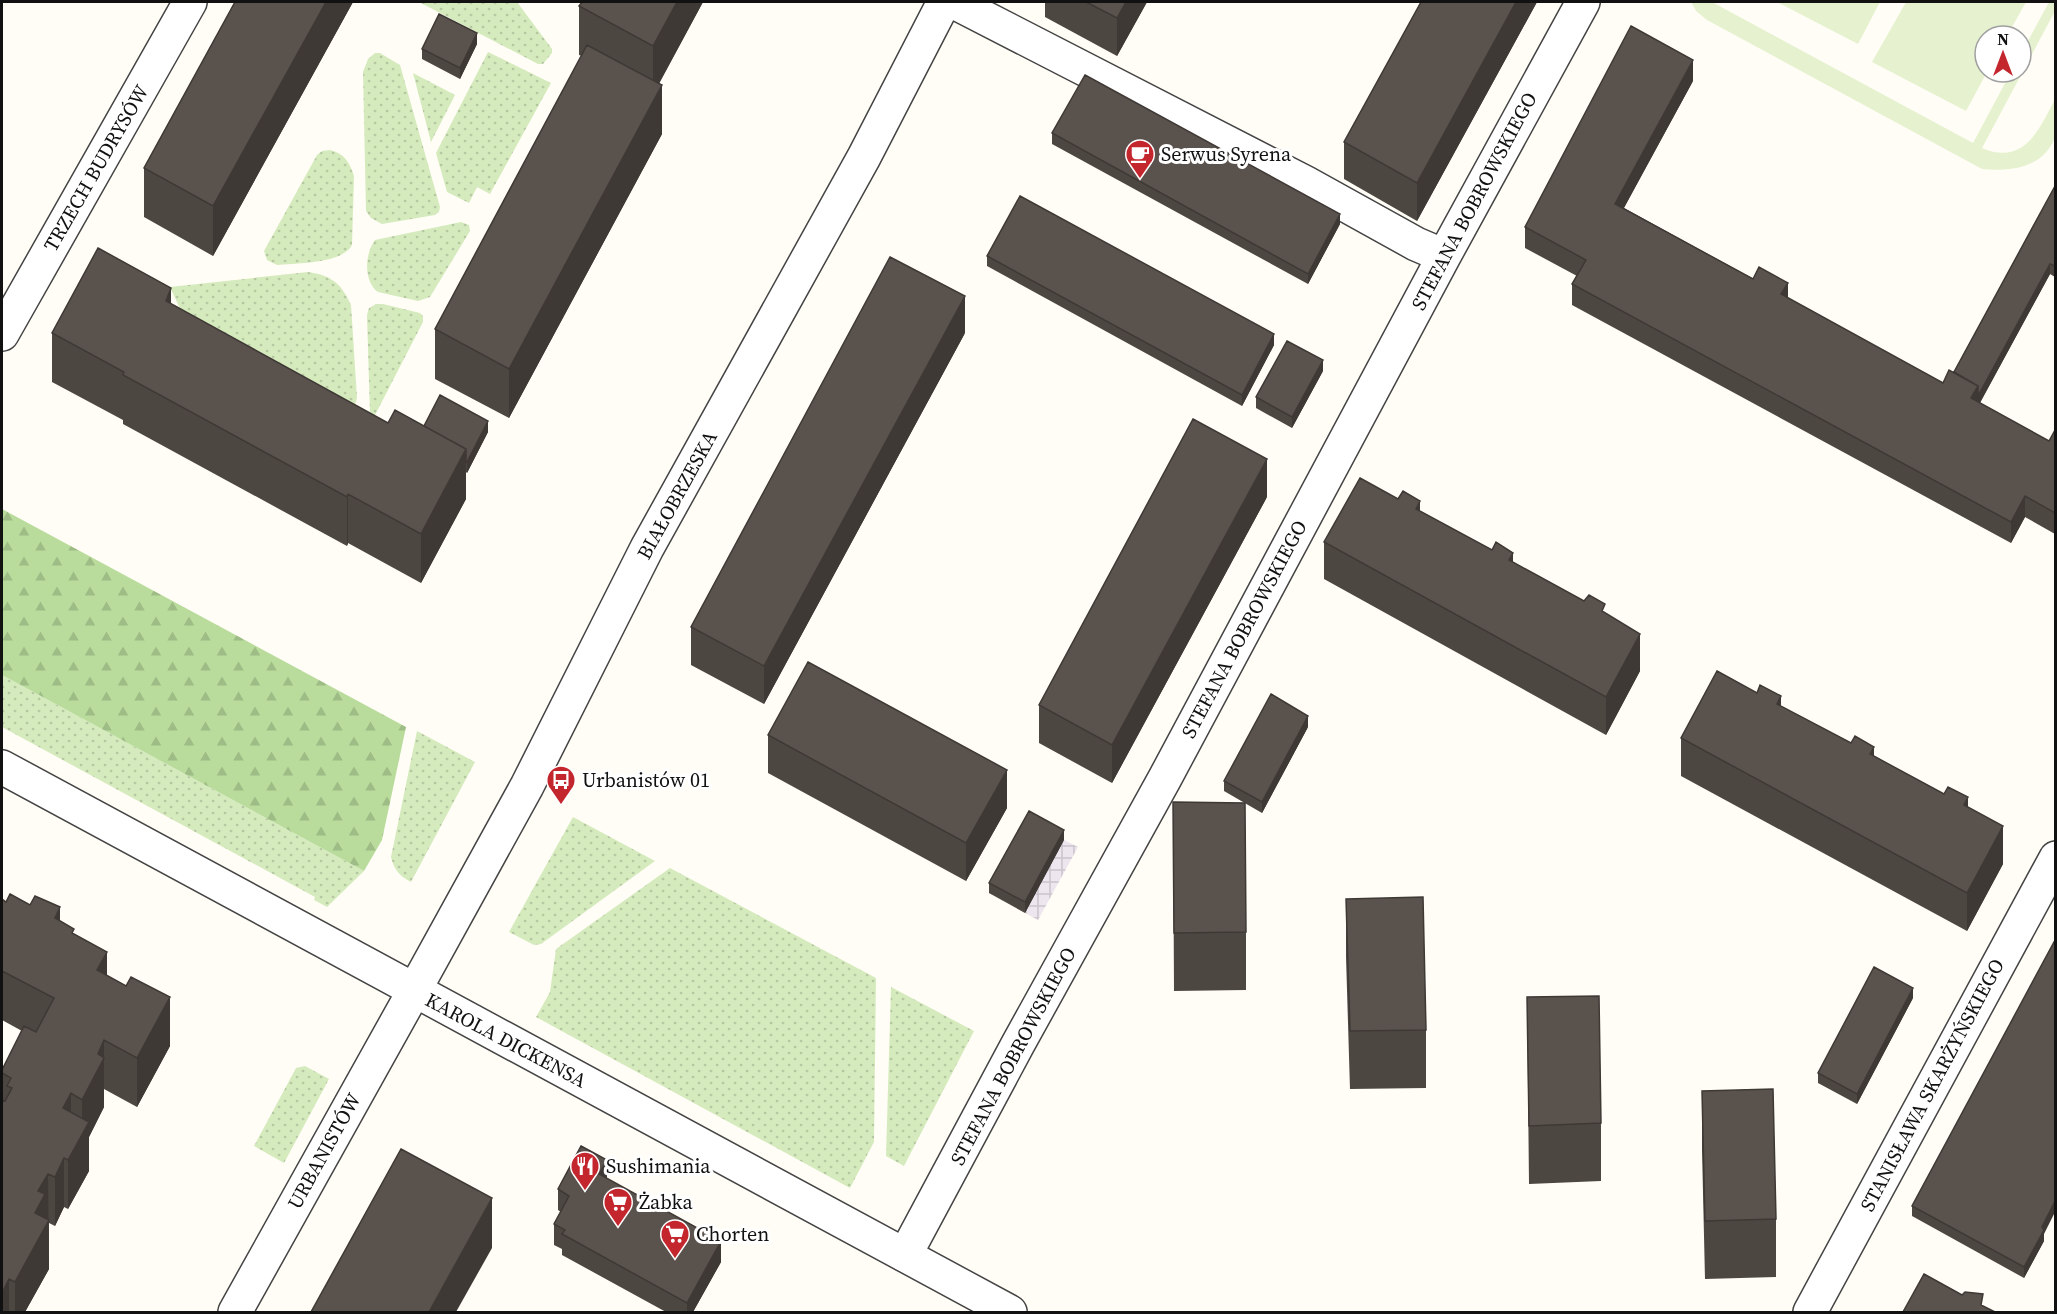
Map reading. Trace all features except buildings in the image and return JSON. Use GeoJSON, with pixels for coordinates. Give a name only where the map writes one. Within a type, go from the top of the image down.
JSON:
{"type":"FeatureCollection","features":[{"type":"Feature","properties":{"kind":"street","name":"TRZECH BUDRYSÓW"},"geometry":{"type":"LineString","coordinates":[[2,334],[190,2]]}},
{"type":"Feature","properties":{"kind":"street","name":"BIAŁOBRZESKA"},"geometry":{"type":"LineString","coordinates":[[414,991],[527,786],[647,548],[864,158],[944,2]]}},
{"type":"Feature","properties":{"kind":"street"},"geometry":{"type":"LineString","coordinates":[[954,2],[1306,183],[1416,244],[1444,256]]}},
{"type":"Feature","properties":{"kind":"street","name":"STEFANA BOBROWSKIEGO"},"geometry":{"type":"LineString","coordinates":[[905,1255],[1165,778],[1582,2]]}},
{"type":"Feature","properties":{"kind":"street","name":"KAROLA DICKENSA"},"geometry":{"type":"LineString","coordinates":[[2,767],[1010,1312]]}},
{"type":"Feature","properties":{"kind":"street","name":"STANISŁAWA SKARŻYŃSKIEGO"},"geometry":{"type":"LineString","coordinates":[[1810,1312],[2055,858]]}},
{"type":"Feature","properties":{"kind":"street","name":"URBANISTÓW"},"geometry":{"type":"LineString","coordinates":[[235,1312],[414,991]]}},
{"type":"Feature","properties":{"kind":"shaded area"},"geometry":{"type":"Polygon","coordinates":[[[1029,822],[1078,847],[1038,920],[989,893],[1029,822]]]}},
{"type":"Feature","properties":{"kind":"green space"},"geometry":{"type":"Polygon","coordinates":[[[419,2],[517,2],[552,49],[552,53],[543,64],[538,64],[419,2]]]}},
{"type":"Feature","properties":{"kind":"green space"},"geometry":{"type":"Polygon","coordinates":[[[1691,2],[1712,2],[1973,143],[2005,84],[2016,84],[1982,148],[1997,152],[2019,149],[2036,133],[2055,99],[2055,137],[2043,156],[2025,166],[2004,170],[1982,169],[1707,20],[1696,11],[1691,2]]]}},
{"type":"Feature","properties":{"kind":"green space"},"geometry":{"type":"Polygon","coordinates":[[[1777,2],[1880,2],[1858,44],[1777,2]]]}},
{"type":"Feature","properties":{"kind":"green space"},"geometry":{"type":"Polygon","coordinates":[[[1906,2],[2026,2],[2014,24],[1973,24],[1973,84],[1981,84],[1966,111],[1872,62],[1906,2]]]}},
{"type":"Feature","properties":{"kind":"green space"},"geometry":{"type":"Polygon","coordinates":[[[2049,2],[2055,2],[2055,11],[2033,52],[2033,32],[2049,2]]]}},
{"type":"Feature","properties":{"kind":"green space"},"geometry":{"type":"Polygon","coordinates":[[[488,52],[551,83],[490,194],[477,187],[469,203],[447,192],[436,153],[488,52]]]}},
{"type":"Feature","properties":{"kind":"green space"},"geometry":{"type":"Polygon","coordinates":[[[375,53],[380,53],[400,65],[440,207],[439,212],[435,215],[382,224],[371,218],[366,211],[363,72],[368,59],[375,53]]]}},
{"type":"Feature","properties":{"kind":"green space"},"geometry":{"type":"Polygon","coordinates":[[[413,73],[455,95],[431,142],[413,73]]]}},
{"type":"Feature","properties":{"kind":"green space"},"geometry":{"type":"Polygon","coordinates":[[[330,150],[346,159],[354,176],[352,245],[339,256],[318,261],[277,265],[267,260],[264,251],[317,155],[322,151],[330,150]]]}},
{"type":"Feature","properties":{"kind":"green space"},"geometry":{"type":"Polygon","coordinates":[[[461,222],[469,225],[470,231],[430,297],[418,301],[378,292],[373,287],[367,267],[369,252],[375,240],[461,222]]]}},
{"type":"Feature","properties":{"kind":"green space"},"geometry":{"type":"Polygon","coordinates":[[[308,272],[323,275],[335,282],[344,291],[351,305],[357,398],[354,409],[187,324],[170,287],[308,272]]]}},
{"type":"Feature","properties":{"kind":"green space"},"geometry":{"type":"Polygon","coordinates":[[[376,304],[420,313],[423,316],[423,322],[375,415],[372,416],[370,414],[367,315],[369,308],[376,304]]]}},
{"type":"Feature","properties":{"kind":"green space"},"geometry":{"type":"Polygon","coordinates":[[[2,509],[406,727],[382,840],[364,871],[2,675],[2,509]]]}},
{"type":"Feature","properties":{"kind":"green space"},"geometry":{"type":"Polygon","coordinates":[[[2,675],[364,871],[327,907],[314,900],[315,897],[2,727],[2,675]]]}},
{"type":"Feature","properties":{"kind":"green space"},"geometry":{"type":"Polygon","coordinates":[[[417,731],[475,762],[411,882],[398,872],[391,857],[417,731]]]}},
{"type":"Feature","properties":{"kind":"green space"},"geometry":{"type":"Polygon","coordinates":[[[573,817],[655,861],[541,944],[534,945],[509,932],[573,817]]]}},
{"type":"Feature","properties":{"kind":"green space"},"geometry":{"type":"Polygon","coordinates":[[[670,868],[876,978],[874,1142],[850,1188],[536,1017],[550,992],[556,949],[670,868]]]}},
{"type":"Feature","properties":{"kind":"green space"},"geometry":{"type":"Polygon","coordinates":[[[891,987],[974,1031],[904,1166],[886,1156],[891,987]]]}},
{"type":"Feature","properties":{"kind":"green space"},"geometry":{"type":"Polygon","coordinates":[[[305,1066],[329,1079],[284,1163],[254,1146],[296,1068],[305,1066]]]}},
{"type":"Feature","properties":{"kind":"place","name":"Serwus Syrena"},"geometry":{"type":"Point","coordinates":[1140,180]}},
{"type":"Feature","properties":{"kind":"place","name":"Urbanistów 01"},"geometry":{"type":"Point","coordinates":[561,806]}},
{"type":"Feature","properties":{"kind":"place","name":"Sushimania"},"geometry":{"type":"Point","coordinates":[585,1192]}},
{"type":"Feature","properties":{"kind":"place","name":"Żabka"},"geometry":{"type":"Point","coordinates":[618,1228]}},
{"type":"Feature","properties":{"kind":"place","name":"Chorten"},"geometry":{"type":"Point","coordinates":[675,1260]}}]}
